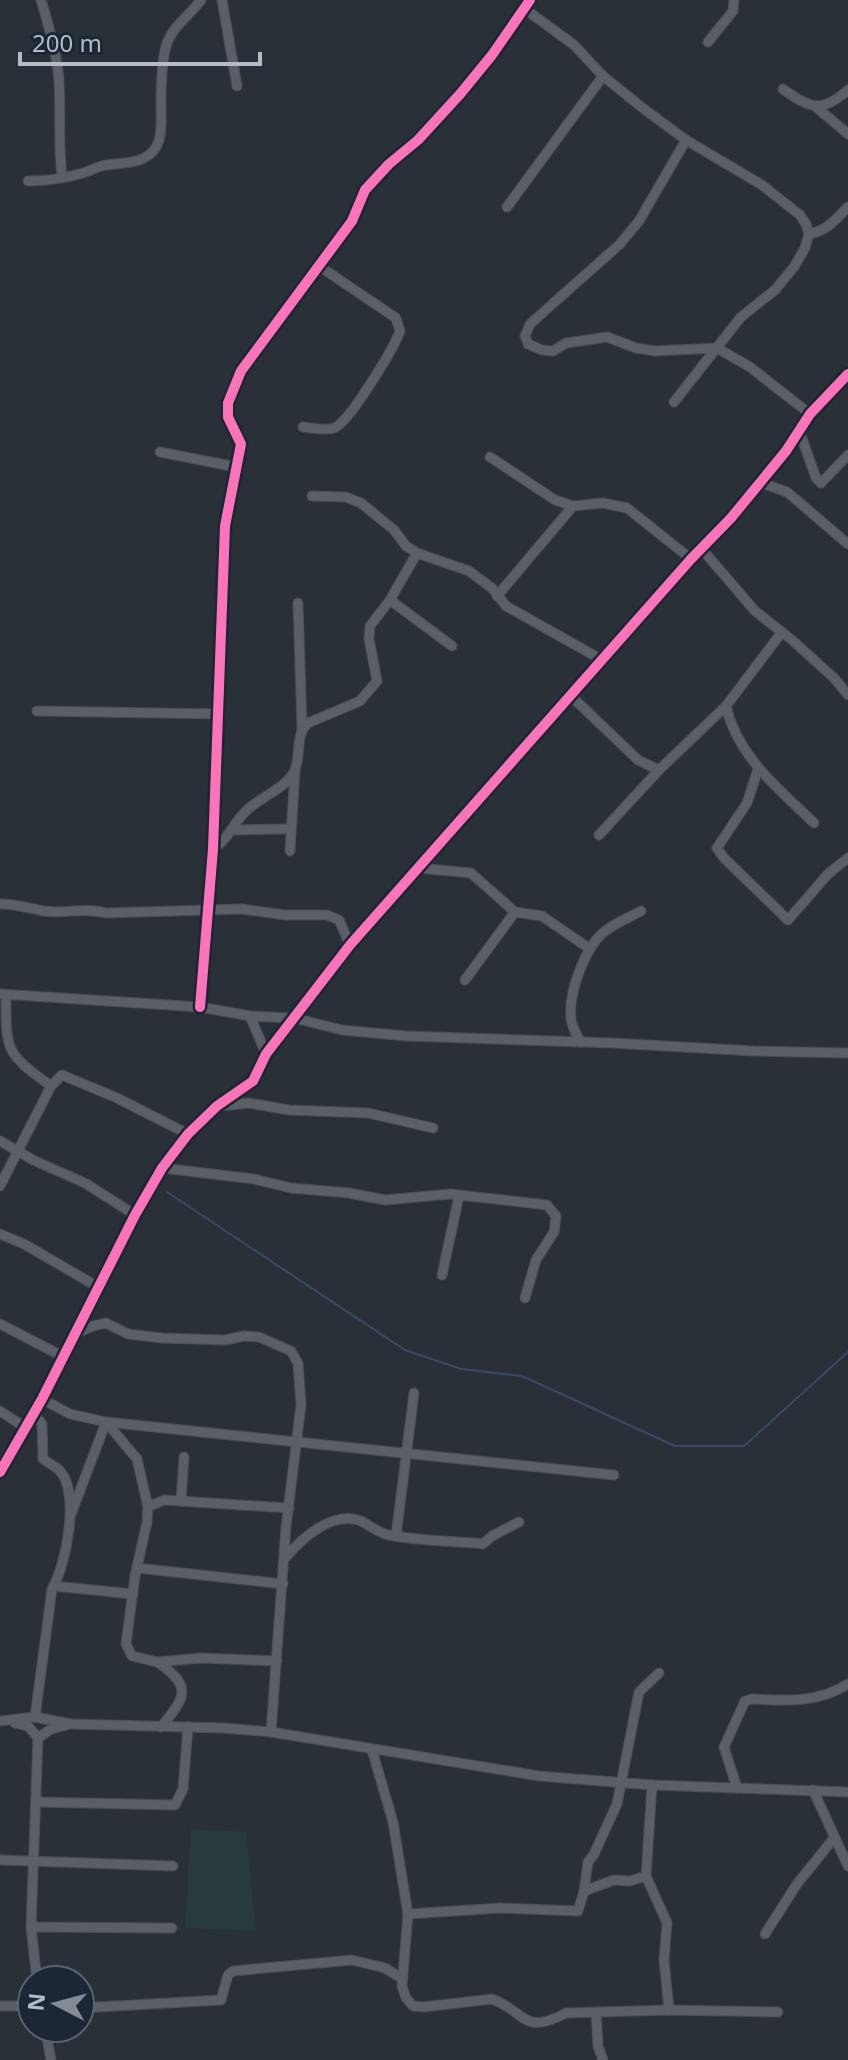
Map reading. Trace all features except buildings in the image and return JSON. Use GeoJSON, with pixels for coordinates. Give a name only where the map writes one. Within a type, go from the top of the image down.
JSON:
{"type":"FeatureCollection","features":[{"type":"Feature","properties":{"kind":"street"},"geometry":{"type":"LineString","coordinates":[[41,0],[59,79],[58,145],[62,176]]}},
{"type":"Feature","properties":{"kind":"street"},"geometry":{"type":"LineString","coordinates":[[28,181],[144,158],[154,150],[160,140],[167,43],[201,0]]}},
{"type":"Feature","properties":{"kind":"street"},"geometry":{"type":"LineString","coordinates":[[222,0],[237,86]]}},
{"type":"Feature","properties":{"kind":"street"},"geometry":{"type":"LineString","coordinates":[[708,42],[733,11],[734,0]]}},
{"type":"Feature","properties":{"kind":"street"},"geometry":{"type":"LineString","coordinates":[[200,1007],[213,849],[225,526],[241,444],[228,417],[228,403],[241,371],[352,221],[365,190],[389,164],[418,140],[461,93],[527,5],[574,45],[603,76],[686,140],[762,185],[800,215],[809,234],[794,267],[775,290],[741,317],[674,402]]}},
{"type":"Feature","properties":{"kind":"street"},"geometry":{"type":"LineString","coordinates":[[507,207],[603,76]]}},
{"type":"Feature","properties":{"kind":"street"},"geometry":{"type":"LineString","coordinates":[[783,89],[796,99],[816,107],[848,134]]}},
{"type":"Feature","properties":{"kind":"street"},"geometry":{"type":"LineString","coordinates":[[816,107],[829,105],[848,90]]}},
{"type":"Feature","properties":{"kind":"street"},"geometry":{"type":"LineString","coordinates":[[686,140],[639,221],[620,244],[530,324],[525,336],[528,344],[553,351],[566,343],[607,337],[636,348],[655,351],[717,348],[750,367],[810,414]]}},
{"type":"Feature","properties":{"kind":"street"},"geometry":{"type":"LineString","coordinates":[[809,234],[822,232],[848,207]]}},
{"type":"Feature","properties":{"kind":"street"},"geometry":{"type":"LineString","coordinates":[[303,427],[336,428],[355,407],[400,331],[396,318],[319,266]]}},
{"type":"Feature","properties":{"kind":"street"},"geometry":{"type":"LineString","coordinates":[[0,1472],[42,1399],[135,1215],[162,1168],[188,1134],[217,1106],[253,1081],[266,1054],[350,945],[691,559],[731,518],[786,451],[810,414],[848,374]]}},
{"type":"Feature","properties":{"kind":"street"},"geometry":{"type":"LineString","coordinates":[[840,382],[848,391]]}},
{"type":"Feature","properties":{"kind":"street"},"geometry":{"type":"LineString","coordinates":[[799,430],[816,478],[821,483],[848,455]]}},
{"type":"Feature","properties":{"kind":"street"},"geometry":{"type":"LineString","coordinates":[[160,452],[236,467]]}},
{"type":"Feature","properties":{"kind":"street"},"geometry":{"type":"LineString","coordinates":[[490,457],[555,500],[573,506],[603,503],[627,508],[691,559]]}},
{"type":"Feature","properties":{"kind":"street"},"geometry":{"type":"LineString","coordinates":[[759,482],[787,492],[848,544]]}},
{"type":"Feature","properties":{"kind":"street"},"geometry":{"type":"LineString","coordinates":[[312,496],[346,497],[361,503],[394,530],[406,546],[417,553],[469,571],[492,588],[506,606],[604,661]]}},
{"type":"Feature","properties":{"kind":"street"},"geometry":{"type":"LineString","coordinates":[[497,596],[573,506]]}},
{"type":"Feature","properties":{"kind":"street"},"geometry":{"type":"LineString","coordinates":[[701,548],[755,611],[834,678],[848,695]]}},
{"type":"Feature","properties":{"kind":"street"},"geometry":{"type":"LineString","coordinates":[[302,728],[360,701],[377,681],[369,639],[370,626],[390,600],[417,553]]}},
{"type":"Feature","properties":{"kind":"street"},"geometry":{"type":"LineString","coordinates":[[390,600],[452,646]]}},
{"type":"Feature","properties":{"kind":"street"},"geometry":{"type":"LineString","coordinates":[[290,851],[295,769],[302,728],[298,603]]}},
{"type":"Feature","properties":{"kind":"street"},"geometry":{"type":"LineString","coordinates":[[599,835],[659,770],[726,706],[782,632]]}},
{"type":"Feature","properties":{"kind":"street"},"geometry":{"type":"LineString","coordinates":[[571,696],[638,760],[659,770]]}},
{"type":"Feature","properties":{"kind":"street"},"geometry":{"type":"LineString","coordinates":[[726,706],[730,724],[758,769],[814,823]]}},
{"type":"Feature","properties":{"kind":"street"},"geometry":{"type":"LineString","coordinates":[[37,711],[219,714]]}},
{"type":"Feature","properties":{"kind":"street"},"geometry":{"type":"LineString","coordinates":[[213,849],[223,842],[246,810],[290,778],[295,769]]}},
{"type":"Feature","properties":{"kind":"street"},"geometry":{"type":"LineString","coordinates":[[758,769],[747,803],[717,848],[743,878],[788,920],[828,874],[848,858]]}},
{"type":"Feature","properties":{"kind":"street"},"geometry":{"type":"LineString","coordinates":[[232,830],[290,829]]}},
{"type":"Feature","properties":{"kind":"street"},"geometry":{"type":"LineString","coordinates":[[418,868],[471,873],[515,912],[542,916],[590,949]]}},
{"type":"Feature","properties":{"kind":"street"},"geometry":{"type":"LineString","coordinates":[[0,904],[57,911],[87,908],[106,913],[241,909],[285,915],[327,915],[339,920],[350,945]]}},
{"type":"Feature","properties":{"kind":"street"},"geometry":{"type":"LineString","coordinates":[[580,1042],[571,1020],[572,999],[574,986],[590,949],[609,928],[641,911]]}},
{"type":"Feature","properties":{"kind":"street"},"geometry":{"type":"LineString","coordinates":[[465,980],[515,912]]}},
{"type":"Feature","properties":{"kind":"street"},"geometry":{"type":"LineString","coordinates":[[51,1086],[18,1062],[11,1053],[2,993],[200,1007],[250,1016],[294,1018],[342,1030],[406,1036],[848,1053]]}},
{"type":"Feature","properties":{"kind":"street"},"geometry":{"type":"LineString","coordinates":[[250,1016],[266,1054]]}},
{"type":"Feature","properties":{"kind":"street"},"geometry":{"type":"LineString","coordinates":[[0,1186],[57,1077],[69,1076],[188,1134]]}},
{"type":"Feature","properties":{"kind":"street"},"geometry":{"type":"LineString","coordinates":[[217,1106],[249,1103],[289,1110],[368,1113],[433,1128]]}},
{"type":"Feature","properties":{"kind":"street"},"geometry":{"type":"LineString","coordinates":[[0,1141],[85,1183],[135,1215]]}},
{"type":"Feature","properties":{"kind":"street"},"geometry":{"type":"LineString","coordinates":[[162,1168],[385,1200],[450,1194],[547,1205],[553,1211],[554,1232],[536,1260],[525,1298]]}},
{"type":"Feature","properties":{"kind":"street"},"geometry":{"type":"LineString","coordinates":[[442,1275],[459,1196]]}},
{"type":"Feature","properties":{"kind":"street"},"geometry":{"type":"LineString","coordinates":[[0,1234],[24,1244],[98,1287]]}},
{"type":"Feature","properties":{"kind":"street"},"geometry":{"type":"LineString","coordinates":[[72,1335],[106,1323],[128,1334],[162,1338],[225,1340],[259,1337],[291,1351],[298,1363],[301,1382],[297,1441],[271,1732]]}},
{"type":"Feature","properties":{"kind":"street"},"geometry":{"type":"LineString","coordinates":[[0,1324],[62,1356]]}},
{"type":"Feature","properties":{"kind":"street"},"geometry":{"type":"LineString","coordinates":[[396,1536],[414,1393]]}},
{"type":"Feature","properties":{"kind":"street"},"geometry":{"type":"LineString","coordinates":[[42,1399],[70,1414],[106,1422],[614,1475]]}},
{"type":"Feature","properties":{"kind":"street"},"geometry":{"type":"LineString","coordinates":[[0,1411],[26,1428]]}},
{"type":"Feature","properties":{"kind":"street"},"geometry":{"type":"LineString","coordinates":[[34,1414],[42,1424],[43,1459],[59,1470],[65,1479],[70,1517]]}},
{"type":"Feature","properties":{"kind":"street"},"geometry":{"type":"LineString","coordinates":[[106,1422],[137,1459],[148,1507],[126,1644],[128,1650],[139,1659],[157,1662],[201,1658],[277,1661]]}},
{"type":"Feature","properties":{"kind":"street"},"geometry":{"type":"LineString","coordinates":[[35,1717],[54,1586],[60,1575],[70,1517],[106,1422]]}},
{"type":"Feature","properties":{"kind":"street"},"geometry":{"type":"LineString","coordinates":[[181,1501],[184,1457]]}},
{"type":"Feature","properties":{"kind":"street"},"geometry":{"type":"LineString","coordinates":[[148,1507],[164,1500],[289,1508]]}},
{"type":"Feature","properties":{"kind":"street"},"geometry":{"type":"LineString","coordinates":[[286,1557],[313,1531],[340,1519],[359,1521],[378,1532],[396,1536],[483,1544],[519,1522]]}},
{"type":"Feature","properties":{"kind":"street"},"geometry":{"type":"LineString","coordinates":[[137,1568],[283,1584]]}},
{"type":"Feature","properties":{"kind":"street"},"geometry":{"type":"LineString","coordinates":[[54,1586],[133,1594]]}},
{"type":"Feature","properties":{"kind":"street"},"geometry":{"type":"LineString","coordinates":[[157,1662],[176,1675],[181,1687],[181,1699],[161,1727]]}},
{"type":"Feature","properties":{"kind":"street"},"geometry":{"type":"LineString","coordinates":[[408,1914],[500,1908],[575,1913],[581,1907],[585,1869],[611,1820],[622,1784],[639,1692],[659,1673]]}},
{"type":"Feature","properties":{"kind":"street"},"geometry":{"type":"LineString","coordinates":[[737,1788],[724,1747],[745,1701],[798,1701],[832,1694],[848,1684]]}},
{"type":"Feature","properties":{"kind":"street"},"geometry":{"type":"LineString","coordinates":[[5,1721],[35,1717],[71,1724],[271,1732],[539,1776],[622,1784],[848,1792]]}},
{"type":"Feature","properties":{"kind":"street"},"geometry":{"type":"LineString","coordinates":[[5,1721],[28,1726],[38,1738],[31,1927],[35,1964]]}},
{"type":"Feature","properties":{"kind":"street"},"geometry":{"type":"LineString","coordinates":[[38,1738],[51,1729],[71,1724]]}},
{"type":"Feature","properties":{"kind":"street"},"geometry":{"type":"LineString","coordinates":[[37,1802],[175,1805],[183,1789],[188,1727]]}},
{"type":"Feature","properties":{"kind":"street"},"geometry":{"type":"LineString","coordinates":[[372,1750],[393,1822],[408,1914],[401,1978],[406,1998],[413,2006],[492,1999],[531,2022],[552,2021],[566,2013],[669,2010],[778,2012]]}},
{"type":"Feature","properties":{"kind":"street"},"geometry":{"type":"LineString","coordinates":[[652,1785],[646,1876],[667,1923],[664,1960],[669,2010]]}},
{"type":"Feature","properties":{"kind":"street"},"geometry":{"type":"LineString","coordinates":[[813,1790],[848,1866]]}},
{"type":"Feature","properties":{"kind":"street"},"geometry":{"type":"LineString","coordinates":[[765,1934],[797,1884],[834,1838]]}},
{"type":"Feature","properties":{"kind":"street"},"geometry":{"type":"LineString","coordinates":[[0,1860],[173,1866]]}},
{"type":"Feature","properties":{"kind":"street"},"geometry":{"type":"LineString","coordinates":[[584,1891],[614,1880],[630,1881],[646,1876]]}},
{"type":"Feature","properties":{"kind":"street"},"geometry":{"type":"LineString","coordinates":[[31,1927],[172,1928]]}},
{"type":"Feature","properties":{"kind":"street"},"geometry":{"type":"LineString","coordinates":[[96,2007],[221,2000],[228,1975],[233,1971],[352,1960],[385,1968],[401,1978]]}},
{"type":"Feature","properties":{"kind":"street"},"geometry":{"type":"LineString","coordinates":[[596,2013],[598,2046],[603,2060]]}},
{"type":"Feature","properties":{"kind":"green space"},"geometry":{"type":"Polygon","coordinates":[[[191,1829],[246,1832],[256,1931],[185,1928],[191,1829]]]}},
{"type":"Feature","properties":{"kind":"waterway"},"geometry":{"type":"LineString","coordinates":[[167,1192],[405,1350],[461,1369],[522,1376],[675,1446],[744,1446],[848,1352]]}},
{"type":"Feature","properties":{"kind":"cycle path"},"geometry":{"type":"LineString","coordinates":[[200,1007],[213,849],[225,526],[241,444],[228,417],[228,403],[241,371],[352,221],[365,190],[389,164],[418,140],[461,93],[530,0]]}},
{"type":"Feature","properties":{"kind":"cycle path"},"geometry":{"type":"LineString","coordinates":[[0,1472],[42,1399],[135,1215],[162,1168],[188,1134],[217,1106],[253,1081],[266,1054],[350,945],[691,559],[731,518],[786,451],[810,414],[848,374]]}}]}
